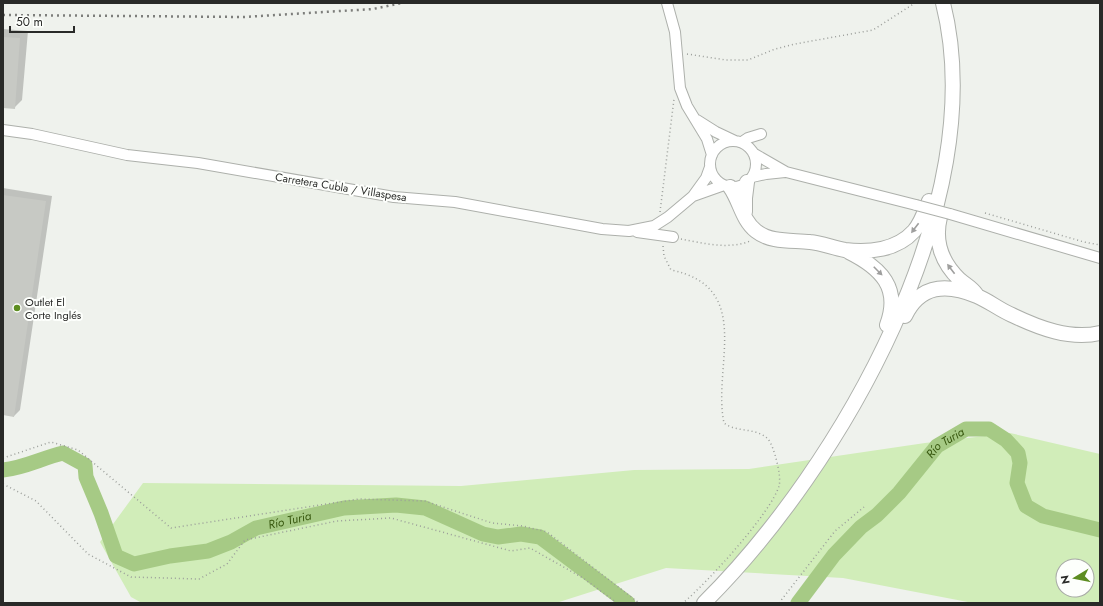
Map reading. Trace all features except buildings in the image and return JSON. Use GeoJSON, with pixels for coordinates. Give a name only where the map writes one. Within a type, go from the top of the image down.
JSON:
{"type":"FeatureCollection","features":[{"type":"Feature","properties":{"kind":"highway"},"geometry":{"type":"LineString","coordinates":[[943,3],[950,33],[956,125],[947,186],[937,230],[940,248],[946,262],[955,274],[974,290],[978,296]]}},
{"type":"Feature","properties":{"kind":"highway"},"geometry":{"type":"LineString","coordinates":[[704,603],[751,553],[781,516],[810,476],[860,395],[877,361],[903,303],[925,245],[941,186],[952,112],[953,90]]}},
{"type":"Feature","properties":{"kind":"highway"},"geometry":{"type":"LineString","coordinates":[[727,186],[746,219],[753,228],[760,234],[772,239],[819,243],[845,250],[871,251],[881,249],[896,244],[914,231],[929,202],[945,129],[952,112]]}},
{"type":"Feature","properties":{"kind":"highway"},"geometry":{"type":"LineString","coordinates":[[746,219],[745,198],[750,180]]}},
{"type":"Feature","properties":{"kind":"highway"},"geometry":{"type":"LineString","coordinates":[[845,250],[878,270],[886,281],[890,296],[891,310],[888,322],[860,395]]}},
{"type":"Feature","properties":{"kind":"highway"},"geometry":{"type":"LineString","coordinates":[[877,361],[909,308],[924,293],[944,288],[978,296],[1004,312],[1035,325],[1073,335],[1086,336],[1100,333]]}},
{"type":"Feature","properties":{"kind":"street"},"geometry":{"type":"LineString","coordinates":[[667,3],[675,32],[680,88],[687,106],[707,139],[712,155],[710,167],[715,178],[727,186],[738,186],[766,174],[786,172]]}},
{"type":"Feature","properties":{"kind":"street"},"geometry":{"type":"LineString","coordinates":[[695,118],[716,132],[738,142],[753,153],[786,172],[950,214],[1100,259]]}},
{"type":"Feature","properties":{"kind":"street","name":"Carretera Cubla / Villaspesa"},"geometry":{"type":"LineString","coordinates":[[3,130],[32,134],[127,155],[198,163],[394,197],[455,202],[602,229],[629,231],[646,228],[660,222],[693,196],[706,178],[710,167]]}},
{"type":"Feature","properties":{"kind":"street"},"geometry":{"type":"LineString","coordinates":[[712,155],[720,145],[738,142],[761,134]]}},
{"type":"Feature","properties":{"kind":"street"},"geometry":{"type":"LineString","coordinates":[[750,180],[756,164],[753,153]]}},
{"type":"Feature","properties":{"kind":"street","name":"Carretera Cubla / Villaspesa"},"geometry":{"type":"LineString","coordinates":[[693,196],[727,186]]}},
{"type":"Feature","properties":{"kind":"street"},"geometry":{"type":"LineString","coordinates":[[629,231],[673,237]]}},
{"type":"Feature","properties":{"kind":"street"},"geometry":{"type":"LineString","coordinates":[[1086,336],[1100,340]]}},
{"type":"Feature","properties":{"kind":"path"},"geometry":{"type":"LineString","coordinates":[[677,52],[726,60],[748,60],[775,49],[795,44],[873,30],[914,3]]}},
{"type":"Feature","properties":{"kind":"path"},"geometry":{"type":"LineString","coordinates":[[660,222],[674,99]]}},
{"type":"Feature","properties":{"kind":"path"},"geometry":{"type":"LineString","coordinates":[[985,213],[1084,242],[1100,245]]}},
{"type":"Feature","properties":{"kind":"path"},"geometry":{"type":"LineString","coordinates":[[673,237],[734,245],[755,239],[760,234]]}},
{"type":"Feature","properties":{"kind":"path"},"geometry":{"type":"LineString","coordinates":[[662,236],[664,256],[671,270],[699,279],[711,289],[720,307],[724,330],[725,357],[721,409],[724,423],[730,428],[762,433],[770,441],[777,459],[780,485],[767,508],[740,543],[683,603]]}},
{"type":"Feature","properties":{"kind":"path"},"geometry":{"type":"LineString","coordinates":[[3,458],[51,442],[78,450],[171,528],[359,500],[425,501],[492,523],[523,526],[547,532],[639,603]]}},
{"type":"Feature","properties":{"kind":"path"},"geometry":{"type":"LineString","coordinates":[[3,484],[36,501],[88,554],[131,577],[199,579],[227,564],[245,540],[337,521],[391,518],[511,551],[530,548],[583,578],[617,603]]}},
{"type":"Feature","properties":{"kind":"path"},"geometry":{"type":"LineString","coordinates":[[779,603],[835,531],[864,507]]}},
{"type":"Feature","properties":{"kind":"green space"},"geometry":{"type":"Polygon","coordinates":[[[1010,433],[1100,454],[1100,603],[973,603],[843,578],[666,568],[556,603],[142,603],[131,597],[100,542],[143,483],[461,486],[634,470],[749,469],[925,443],[1010,433]]]}},
{"type":"Feature","properties":{"kind":"waterway","name":"Río Turia"},"geometry":{"type":"LineString","coordinates":[[798,603],[834,555],[861,527],[877,515],[899,493],[937,446],[966,429],[989,429],[1006,440],[1018,453],[1020,463],[1017,483],[1026,506],[1043,516],[1100,530]]}},
{"type":"Feature","properties":{"kind":"waterway","name":"Río Turia"},"geometry":{"type":"LineString","coordinates":[[3,470],[11,469],[63,453],[85,465],[86,477],[101,513],[116,556],[134,564],[170,556],[208,551],[231,542],[256,528],[344,508],[396,505],[425,508],[483,534],[498,537],[521,534],[540,537],[628,603]]}},
{"type":"Feature","properties":{"kind":"railway"},"geometry":{"type":"LineString","coordinates":[[3,15],[244,17],[373,9],[402,3]]}},
{"type":"Feature","properties":{"kind":"place","name":"Outlet El Corte Inglés"},"geometry":{"type":"Point","coordinates":[17,308]}}]}
